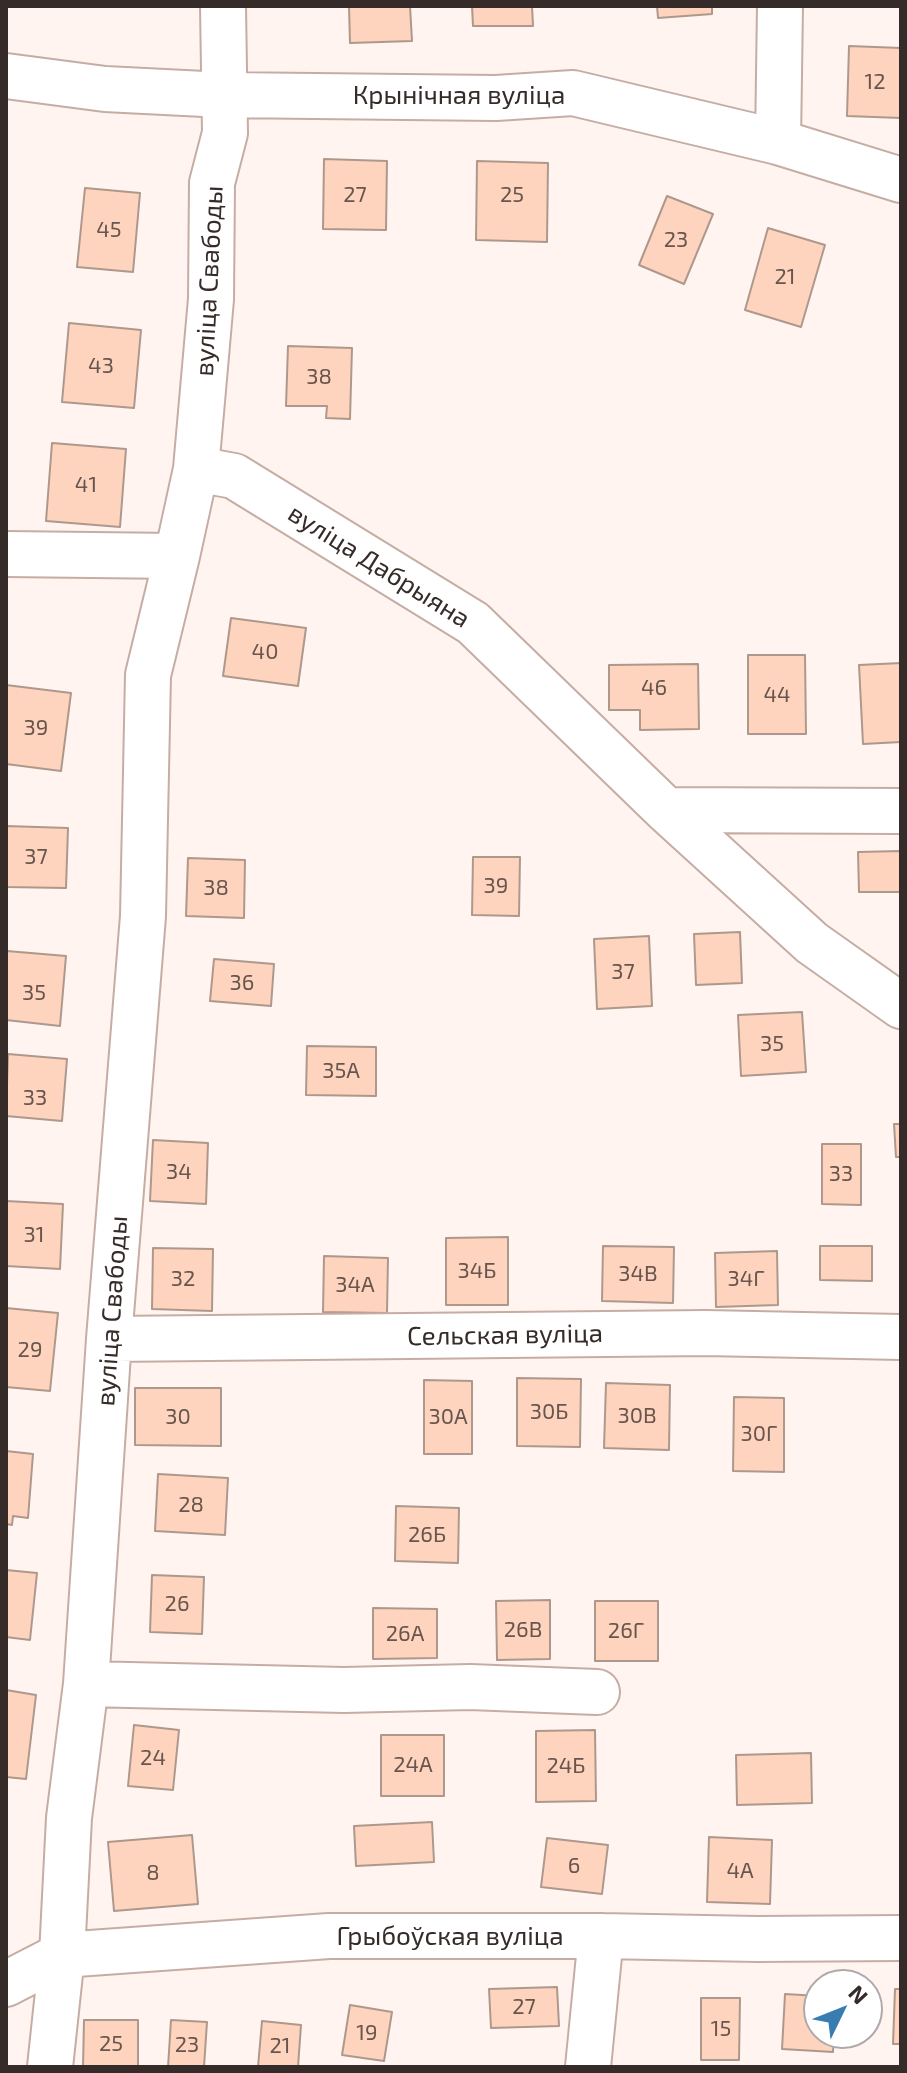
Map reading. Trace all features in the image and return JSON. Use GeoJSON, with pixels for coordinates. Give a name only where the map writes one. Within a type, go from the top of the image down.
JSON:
{"type":"FeatureCollection","features":[{"type":"Feature","properties":{"kind":"street","name":"вуліца Свабоды"},"geometry":{"type":"LineString","coordinates":[[196,469],[211,299],[212,183],[225,133],[223,6]]}},
{"type":"Feature","properties":{"kind":"street"},"geometry":{"type":"LineString","coordinates":[[778,142],[780,6]]}},
{"type":"Feature","properties":{"kind":"street","name":"Крынічная вуліца"},"geometry":{"type":"LineString","coordinates":[[6,76],[105,89],[224,95],[496,98],[573,93],[778,142],[901,180]]}},
{"type":"Feature","properties":{"kind":"street"},"geometry":{"type":"LineString","coordinates":[[6,554],[177,556],[196,469]]}},
{"type":"Feature","properties":{"kind":"street","name":"вуліца Дабрыяна"},"geometry":{"type":"LineString","coordinates":[[196,469],[234,476],[473,623],[666,810],[812,943],[901,1006]]}},
{"type":"Feature","properties":{"kind":"street","name":"вуліца Свабоды"},"geometry":{"type":"LineString","coordinates":[[50,2067],[62,1955],[69,1818],[86,1684],[109,1339],[143,916],[148,675],[177,556]]}},
{"type":"Feature","properties":{"kind":"street"},"geometry":{"type":"LineString","coordinates":[[666,810],[901,811]]}},
{"type":"Feature","properties":{"kind":"street","name":"Сельская вуліца"},"geometry":{"type":"LineString","coordinates":[[109,1339],[690,1333],[901,1337]]}},
{"type":"Feature","properties":{"kind":"street"},"geometry":{"type":"LineString","coordinates":[[86,1684],[344,1690],[470,1687],[597,1692]]}},
{"type":"Feature","properties":{"kind":"street","name":"Грыбоўская вуліца"},"geometry":{"type":"LineString","coordinates":[[6,1984],[62,1955],[329,1936],[901,1938]]}},
{"type":"Feature","properties":{"kind":"street"},"geometry":{"type":"LineString","coordinates":[[588,2067],[601,1936]]}},
{"type":"Feature","properties":{"kind":"building"},"geometry":{"type":"Polygon","coordinates":[[[349,6],[410,6],[412,41],[350,43],[349,6]]]}},
{"type":"Feature","properties":{"kind":"building"},"geometry":{"type":"Polygon","coordinates":[[[472,6],[532,6],[533,26],[473,26],[472,6]]]}},
{"type":"Feature","properties":{"kind":"building"},"geometry":{"type":"Polygon","coordinates":[[[657,6],[712,6],[712,14],[658,18],[657,6]]]}},
{"type":"Feature","properties":{"kind":"building"},"geometry":{"type":"Polygon","coordinates":[[[849,46],[901,48],[901,118],[847,116],[849,46]]]}},
{"type":"Feature","properties":{"kind":"building"},"geometry":{"type":"Polygon","coordinates":[[[324,159],[387,161],[386,230],[323,229],[324,159]]]}},
{"type":"Feature","properties":{"kind":"building"},"geometry":{"type":"Polygon","coordinates":[[[477,161],[548,163],[547,242],[476,240],[477,161]]]}},
{"type":"Feature","properties":{"kind":"building"},"geometry":{"type":"Polygon","coordinates":[[[85,188],[140,193],[133,272],[77,267],[85,188]]]}},
{"type":"Feature","properties":{"kind":"building"},"geometry":{"type":"Polygon","coordinates":[[[667,196],[713,214],[684,284],[639,265],[667,196]]]}},
{"type":"Feature","properties":{"kind":"building"},"geometry":{"type":"Polygon","coordinates":[[[768,228],[825,245],[801,327],[745,310],[768,228]]]}},
{"type":"Feature","properties":{"kind":"building"},"geometry":{"type":"Polygon","coordinates":[[[69,323],[141,330],[134,408],[62,402],[69,323]]]}},
{"type":"Feature","properties":{"kind":"building"},"geometry":{"type":"Polygon","coordinates":[[[288,346],[352,348],[350,419],[326,418],[327,406],[286,406],[288,346]]]}},
{"type":"Feature","properties":{"kind":"building"},"geometry":{"type":"Polygon","coordinates":[[[52,443],[126,449],[120,527],[46,521],[52,443]]]}},
{"type":"Feature","properties":{"kind":"building"},"geometry":{"type":"Polygon","coordinates":[[[231,618],[306,628],[298,686],[223,676],[231,618]]]}},
{"type":"Feature","properties":{"kind":"building"},"geometry":{"type":"Polygon","coordinates":[[[748,655],[805,655],[806,734],[748,734],[748,655]]]}},
{"type":"Feature","properties":{"kind":"building"},"geometry":{"type":"Polygon","coordinates":[[[901,663],[901,742],[863,744],[859,665],[901,663]]]}},
{"type":"Feature","properties":{"kind":"building"},"geometry":{"type":"Polygon","coordinates":[[[698,664],[699,729],[640,730],[640,710],[609,710],[609,665],[698,664]]]}},
{"type":"Feature","properties":{"kind":"building"},"geometry":{"type":"Polygon","coordinates":[[[6,685],[71,693],[61,771],[6,764],[6,685]]]}},
{"type":"Feature","properties":{"kind":"building"},"geometry":{"type":"Polygon","coordinates":[[[6,826],[68,828],[66,888],[6,887],[6,826]]]}},
{"type":"Feature","properties":{"kind":"building"},"geometry":{"type":"Polygon","coordinates":[[[901,851],[901,892],[859,892],[858,852],[901,851]]]}},
{"type":"Feature","properties":{"kind":"building"},"geometry":{"type":"Polygon","coordinates":[[[473,857],[520,857],[519,916],[472,915],[473,857]]]}},
{"type":"Feature","properties":{"kind":"building"},"geometry":{"type":"Polygon","coordinates":[[[188,858],[245,860],[244,918],[186,916],[188,858]]]}},
{"type":"Feature","properties":{"kind":"building"},"geometry":{"type":"Polygon","coordinates":[[[740,932],[742,983],[696,985],[694,934],[740,932]]]}},
{"type":"Feature","properties":{"kind":"building"},"geometry":{"type":"Polygon","coordinates":[[[649,936],[652,1006],[597,1009],[594,939],[649,936]]]}},
{"type":"Feature","properties":{"kind":"building"},"geometry":{"type":"Polygon","coordinates":[[[7,951],[66,956],[60,1026],[6,1020],[7,951]]]}},
{"type":"Feature","properties":{"kind":"building"},"geometry":{"type":"Polygon","coordinates":[[[214,959],[274,964],[271,1006],[210,1001],[214,959]]]}},
{"type":"Feature","properties":{"kind":"building"},"geometry":{"type":"Polygon","coordinates":[[[802,1012],[806,1072],[741,1076],[738,1015],[802,1012]]]}},
{"type":"Feature","properties":{"kind":"building"},"geometry":{"type":"Polygon","coordinates":[[[307,1046],[376,1047],[376,1096],[306,1095],[307,1046]]]}},
{"type":"Feature","properties":{"kind":"building"},"geometry":{"type":"Polygon","coordinates":[[[8,1054],[67,1059],[62,1121],[6,1116],[8,1054]]]}},
{"type":"Feature","properties":{"kind":"building"},"geometry":{"type":"Polygon","coordinates":[[[894,1124],[901,1124],[901,1157],[896,1157],[894,1124]]]}},
{"type":"Feature","properties":{"kind":"building"},"geometry":{"type":"Polygon","coordinates":[[[153,1140],[208,1143],[206,1204],[150,1201],[153,1140]]]}},
{"type":"Feature","properties":{"kind":"building"},"geometry":{"type":"Polygon","coordinates":[[[822,1144],[861,1144],[861,1205],[822,1204],[822,1144]]]}},
{"type":"Feature","properties":{"kind":"building"},"geometry":{"type":"Polygon","coordinates":[[[6,1201],[63,1204],[60,1269],[6,1266],[6,1201]]]}},
{"type":"Feature","properties":{"kind":"building"},"geometry":{"type":"Polygon","coordinates":[[[508,1237],[508,1305],[446,1305],[446,1238],[508,1237]]]}},
{"type":"Feature","properties":{"kind":"building"},"geometry":{"type":"Polygon","coordinates":[[[603,1246],[674,1247],[673,1303],[602,1301],[603,1246]]]}},
{"type":"Feature","properties":{"kind":"building"},"geometry":{"type":"Polygon","coordinates":[[[820,1246],[872,1246],[872,1281],[820,1280],[820,1246]]]}},
{"type":"Feature","properties":{"kind":"building"},"geometry":{"type":"Polygon","coordinates":[[[153,1248],[213,1249],[212,1311],[152,1309],[153,1248]]]}},
{"type":"Feature","properties":{"kind":"building"},"geometry":{"type":"Polygon","coordinates":[[[777,1251],[778,1305],[716,1307],[715,1253],[777,1251]]]}},
{"type":"Feature","properties":{"kind":"building"},"geometry":{"type":"Polygon","coordinates":[[[324,1256],[388,1258],[387,1313],[323,1312],[324,1256]]]}},
{"type":"Feature","properties":{"kind":"building"},"geometry":{"type":"Polygon","coordinates":[[[6,1308],[58,1313],[50,1391],[6,1387],[6,1308]]]}},
{"type":"Feature","properties":{"kind":"building"},"geometry":{"type":"Polygon","coordinates":[[[517,1378],[581,1379],[580,1447],[517,1446],[517,1378]]]}},
{"type":"Feature","properties":{"kind":"building"},"geometry":{"type":"Polygon","coordinates":[[[424,1380],[472,1381],[472,1454],[424,1454],[424,1380]]]}},
{"type":"Feature","properties":{"kind":"building"},"geometry":{"type":"Polygon","coordinates":[[[606,1383],[670,1385],[669,1450],[604,1448],[606,1383]]]}},
{"type":"Feature","properties":{"kind":"building"},"geometry":{"type":"Polygon","coordinates":[[[135,1388],[221,1388],[221,1446],[135,1445],[135,1388]]]}},
{"type":"Feature","properties":{"kind":"building"},"geometry":{"type":"Polygon","coordinates":[[[734,1397],[784,1398],[784,1472],[733,1471],[734,1397]]]}},
{"type":"Feature","properties":{"kind":"building"},"geometry":{"type":"Polygon","coordinates":[[[6,1451],[33,1454],[28,1518],[13,1516],[12,1525],[6,1524],[6,1451]]]}},
{"type":"Feature","properties":{"kind":"building"},"geometry":{"type":"Polygon","coordinates":[[[158,1474],[228,1478],[225,1535],[155,1531],[158,1474]]]}},
{"type":"Feature","properties":{"kind":"building"},"geometry":{"type":"Polygon","coordinates":[[[396,1506],[459,1508],[458,1563],[395,1561],[396,1506]]]}},
{"type":"Feature","properties":{"kind":"building"},"geometry":{"type":"Polygon","coordinates":[[[6,1570],[37,1573],[30,1640],[6,1637],[6,1570]]]}},
{"type":"Feature","properties":{"kind":"building"},"geometry":{"type":"Polygon","coordinates":[[[152,1575],[204,1577],[202,1634],[150,1632],[152,1575]]]}},
{"type":"Feature","properties":{"kind":"building"},"geometry":{"type":"Polygon","coordinates":[[[550,1600],[550,1659],[497,1660],[496,1601],[550,1600]]]}},
{"type":"Feature","properties":{"kind":"building"},"geometry":{"type":"Polygon","coordinates":[[[595,1601],[658,1601],[658,1661],[595,1661],[595,1601]]]}},
{"type":"Feature","properties":{"kind":"building"},"geometry":{"type":"Polygon","coordinates":[[[373,1608],[437,1609],[437,1658],[373,1659],[373,1608]]]}},
{"type":"Feature","properties":{"kind":"building"},"geometry":{"type":"Polygon","coordinates":[[[6,1690],[36,1695],[26,1779],[6,1777],[6,1690]]]}},
{"type":"Feature","properties":{"kind":"building"},"geometry":{"type":"Polygon","coordinates":[[[134,1725],[179,1730],[173,1790],[128,1786],[134,1725]]]}},
{"type":"Feature","properties":{"kind":"building"},"geometry":{"type":"Polygon","coordinates":[[[595,1730],[596,1801],[536,1802],[536,1731],[595,1730]]]}},
{"type":"Feature","properties":{"kind":"building"},"geometry":{"type":"Polygon","coordinates":[[[381,1735],[444,1735],[444,1796],[381,1796],[381,1735]]]}},
{"type":"Feature","properties":{"kind":"building"},"geometry":{"type":"Polygon","coordinates":[[[811,1753],[812,1803],[737,1805],[736,1755],[811,1753]]]}},
{"type":"Feature","properties":{"kind":"building"},"geometry":{"type":"Polygon","coordinates":[[[432,1822],[434,1862],[356,1866],[354,1826],[432,1822]]]}},
{"type":"Feature","properties":{"kind":"building"},"geometry":{"type":"Polygon","coordinates":[[[192,1835],[198,1904],[114,1911],[108,1842],[192,1835]]]}},
{"type":"Feature","properties":{"kind":"building"},"geometry":{"type":"Polygon","coordinates":[[[709,1837],[772,1840],[770,1904],[707,1902],[709,1837]]]}},
{"type":"Feature","properties":{"kind":"building"},"geometry":{"type":"Polygon","coordinates":[[[547,1838],[608,1845],[602,1894],[541,1887],[547,1838]]]}},
{"type":"Feature","properties":{"kind":"building"},"geometry":{"type":"Polygon","coordinates":[[[557,1987],[559,2026],[491,2028],[489,1989],[557,1987]]]}},
{"type":"Feature","properties":{"kind":"building"},"geometry":{"type":"Polygon","coordinates":[[[895,1989],[901,1989],[901,2044],[893,2044],[895,1989]]]}},
{"type":"Feature","properties":{"kind":"building"},"geometry":{"type":"Polygon","coordinates":[[[785,1994],[803,1995],[803,2049],[833,2049],[833,2052],[782,2049],[785,1994]]]}},
{"type":"Feature","properties":{"kind":"building"},"geometry":{"type":"Polygon","coordinates":[[[701,1998],[740,1998],[739,2060],[701,2060],[701,1998]]]}},
{"type":"Feature","properties":{"kind":"building"},"geometry":{"type":"Polygon","coordinates":[[[350,2005],[392,2012],[384,2061],[342,2055],[350,2005]]]}},
{"type":"Feature","properties":{"kind":"building"},"geometry":{"type":"Polygon","coordinates":[[[84,2020],[138,2020],[138,2067],[83,2067],[84,2020]]]}},
{"type":"Feature","properties":{"kind":"building"},"geometry":{"type":"Polygon","coordinates":[[[171,2020],[207,2022],[204,2067],[168,2067],[171,2020]]]}},
{"type":"Feature","properties":{"kind":"building"},"geometry":{"type":"Polygon","coordinates":[[[262,2021],[301,2025],[298,2067],[258,2067],[262,2021]]]}}]}
